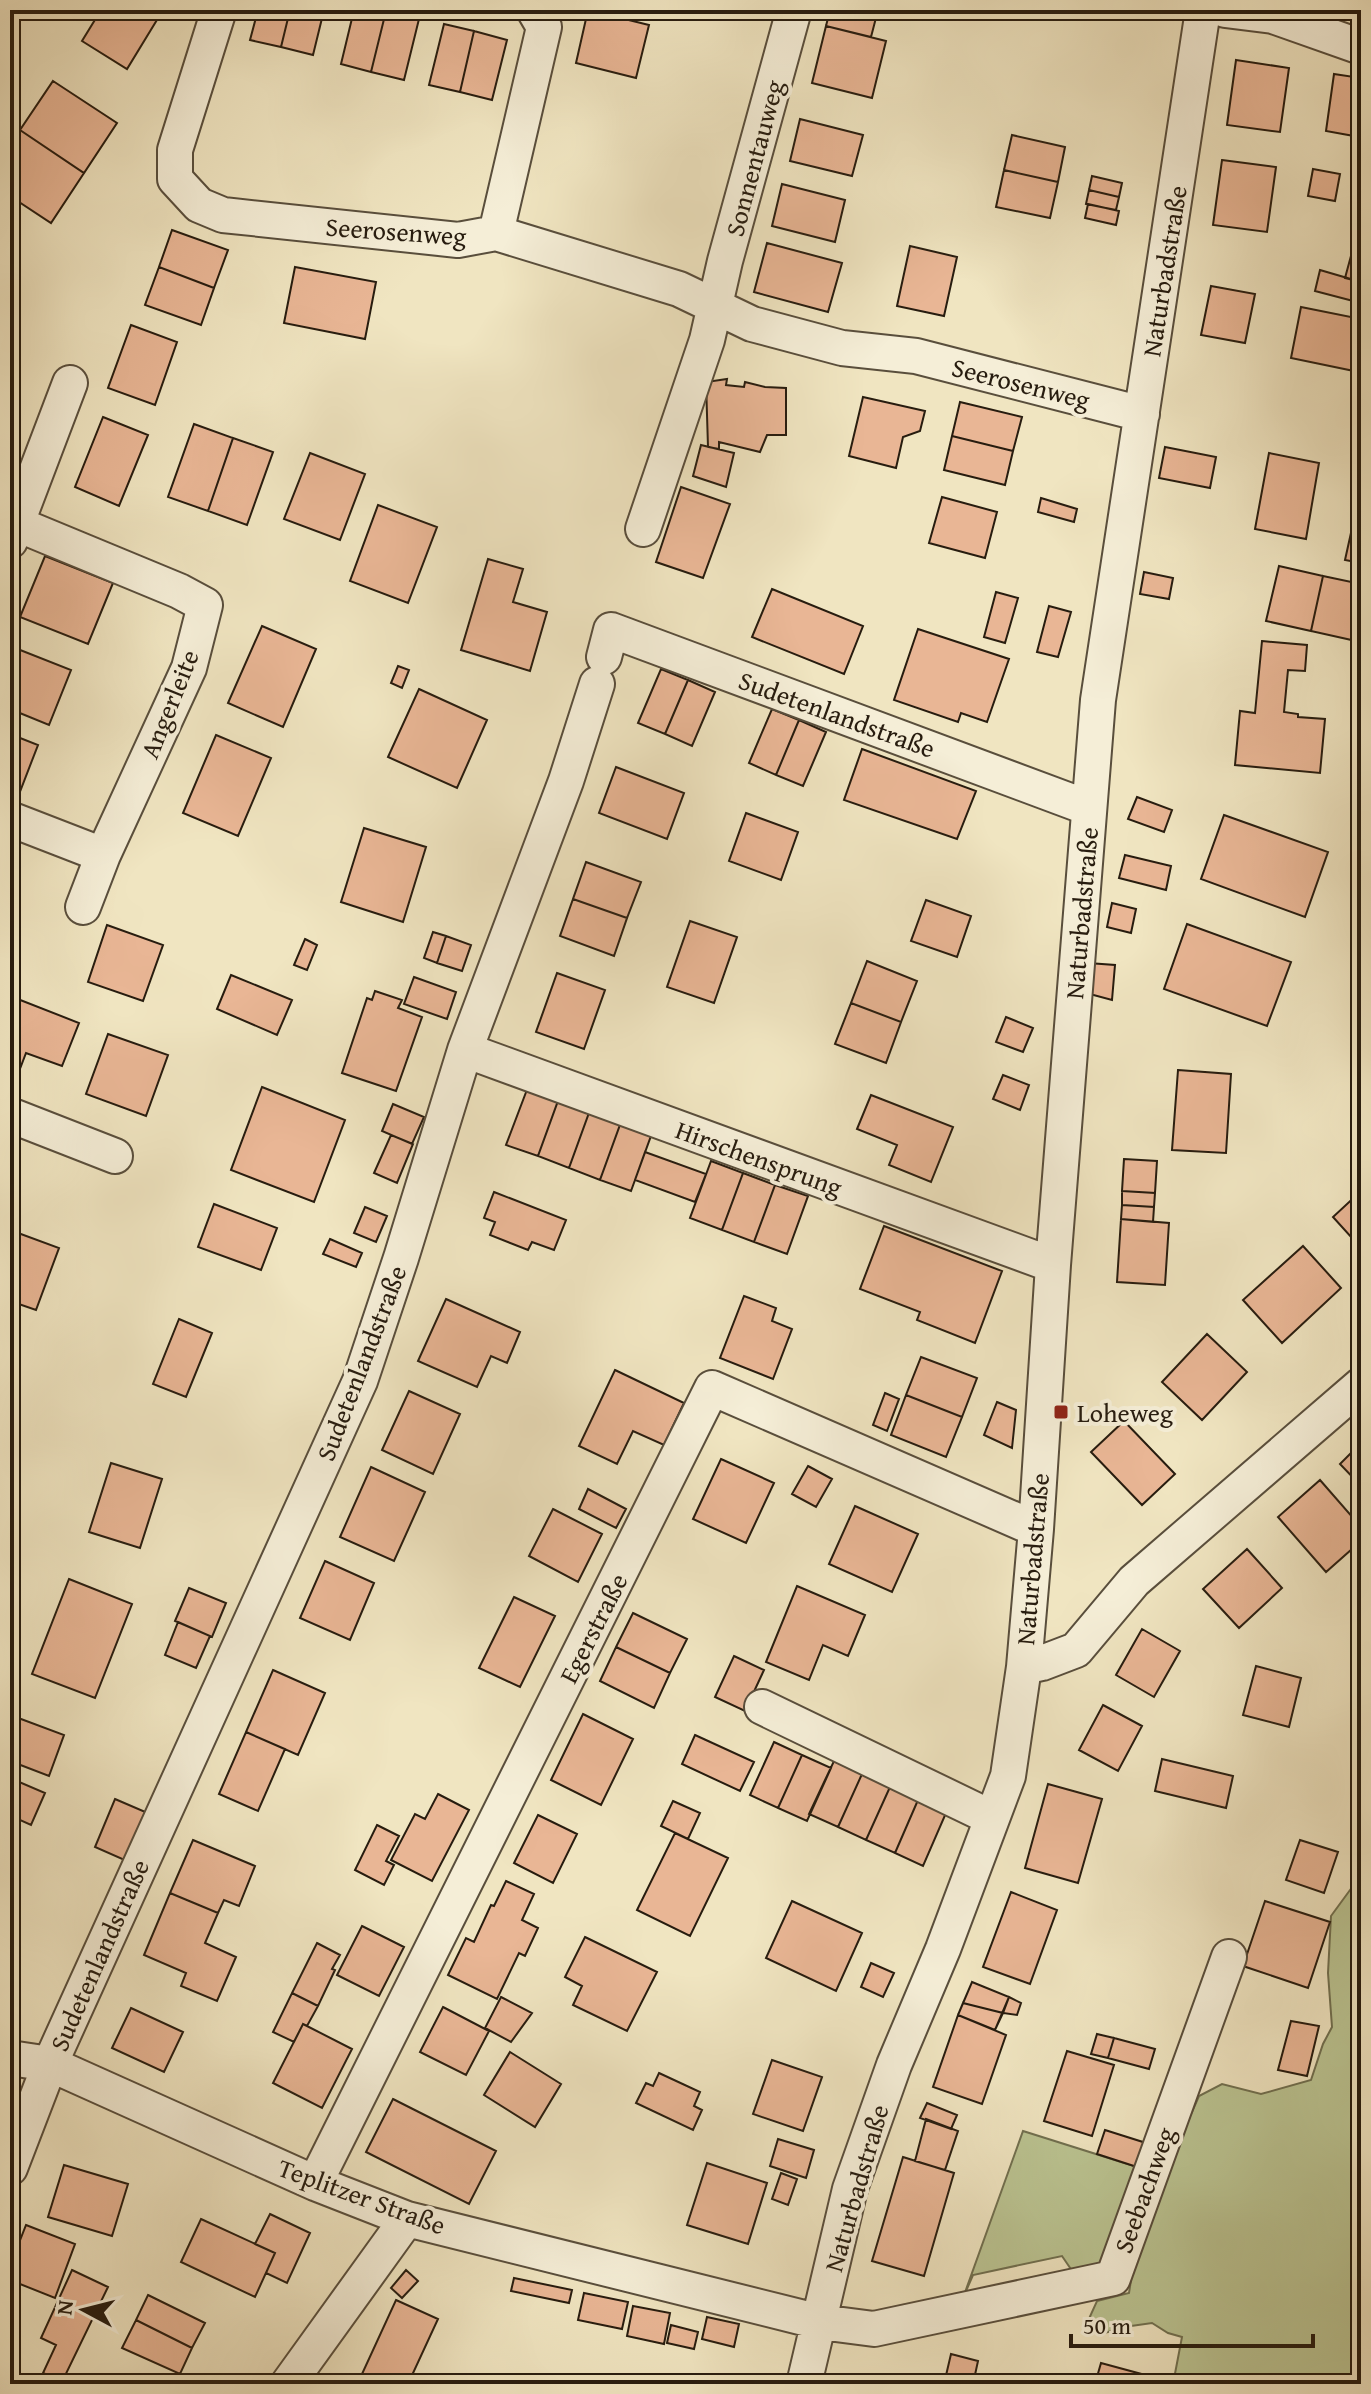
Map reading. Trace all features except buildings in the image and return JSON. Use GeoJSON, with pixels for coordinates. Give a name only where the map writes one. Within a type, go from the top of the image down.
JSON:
{"type":"FeatureCollection","features":[{"type":"Feature","properties":{"kind":"street","name":"Seerosenweg"},"geometry":{"type":"LineString","coordinates":[[219,10],[175,150],[175,179],[199,205],[223,215],[458,240],[496,233],[679,289],[752,324],[842,348],[916,356],[1142,414]]}},
{"type":"Feature","properties":{"kind":"street"},"geometry":{"type":"LineString","coordinates":[[496,233],[544,27],[534,10]]}},
{"type":"Feature","properties":{"kind":"street","name":"Sonnentauweg"},"geometry":{"type":"LineString","coordinates":[[715,306],[794,10]]}},
{"type":"Feature","properties":{"kind":"street","name":"Naturbadstraße"},"geometry":{"type":"LineString","coordinates":[[804,2384],[850,2189],[894,2065],[943,1949],[1008,1776],[1024,1667],[1036,1529],[1053,1265],[1098,700],[1203,10]]}},
{"type":"Feature","properties":{"kind":"street"},"geometry":{"type":"LineString","coordinates":[[1225,10],[1273,16],[1361,47]]}},
{"type":"Feature","properties":{"kind":"street"},"geometry":{"type":"LineString","coordinates":[[643,529],[707,340],[715,306]]}},
{"type":"Feature","properties":{"kind":"street"},"geometry":{"type":"LineString","coordinates":[[14,533],[70,383]]}},
{"type":"Feature","properties":{"kind":"street","name":"Angerleite"},"geometry":{"type":"LineString","coordinates":[[14,533],[179,591],[205,605],[189,668],[103,855],[83,907]]}},
{"type":"Feature","properties":{"kind":"street","name":"Sudetenlandstraße"},"geometry":{"type":"LineString","coordinates":[[10,2168],[50,2064],[360,1381],[465,1050],[566,781],[611,630],[1089,808]]}},
{"type":"Feature","properties":{"kind":"street"},"geometry":{"type":"LineString","coordinates":[[10,819],[103,855]]}},
{"type":"Feature","properties":{"kind":"street","name":"Hirschensprung"},"geometry":{"type":"LineString","coordinates":[[465,1050],[1053,1265]]}},
{"type":"Feature","properties":{"kind":"street"},"geometry":{"type":"LineString","coordinates":[[10,1115],[115,1156]]}},
{"type":"Feature","properties":{"kind":"street"},"geometry":{"type":"LineString","coordinates":[[1024,1667],[1076,1650],[1134,1581],[1361,1385]]}},
{"type":"Feature","properties":{"kind":"street","name":"Egerstraße"},"geometry":{"type":"LineString","coordinates":[[315,2183],[712,1388],[1036,1529]]}},
{"type":"Feature","properties":{"kind":"street"},"geometry":{"type":"LineString","coordinates":[[762,1707],[992,1818]]}},
{"type":"Feature","properties":{"kind":"street","name":"Seebachweg"},"geometry":{"type":"LineString","coordinates":[[820,2322],[874,2329],[1113,2278],[1229,1957]]}},
{"type":"Feature","properties":{"kind":"street","name":"Teplitzer Straße"},"geometry":{"type":"LineString","coordinates":[[10,2058],[50,2064],[315,2183],[407,2219],[820,2322]]}},
{"type":"Feature","properties":{"kind":"street"},"geometry":{"type":"LineString","coordinates":[[288,2384],[407,2219]]}},
{"type":"Feature","properties":{"kind":"green space"},"geometry":{"type":"Polygon","coordinates":[[[1361,1875],[1361,2384],[1173,2384],[1182,2337],[1152,2323],[1105,2333],[1087,2323],[1097,2301],[1129,2293],[1136,2248],[1150,2207],[1199,2096],[1222,2084],[1261,2094],[1311,2080],[1332,2027],[1328,1973],[1331,1916],[1361,1875]]]}},
{"type":"Feature","properties":{"kind":"green space"},"geometry":{"type":"Polygon","coordinates":[[[1023,2131],[1137,2167],[1101,2269],[1075,2275],[1062,2256],[973,2275],[963,2298],[1023,2131]]]}},
{"type":"Feature","properties":{"kind":"place","name":"Loheweg"},"geometry":{"type":"Point","coordinates":[1061,1412]}}]}
